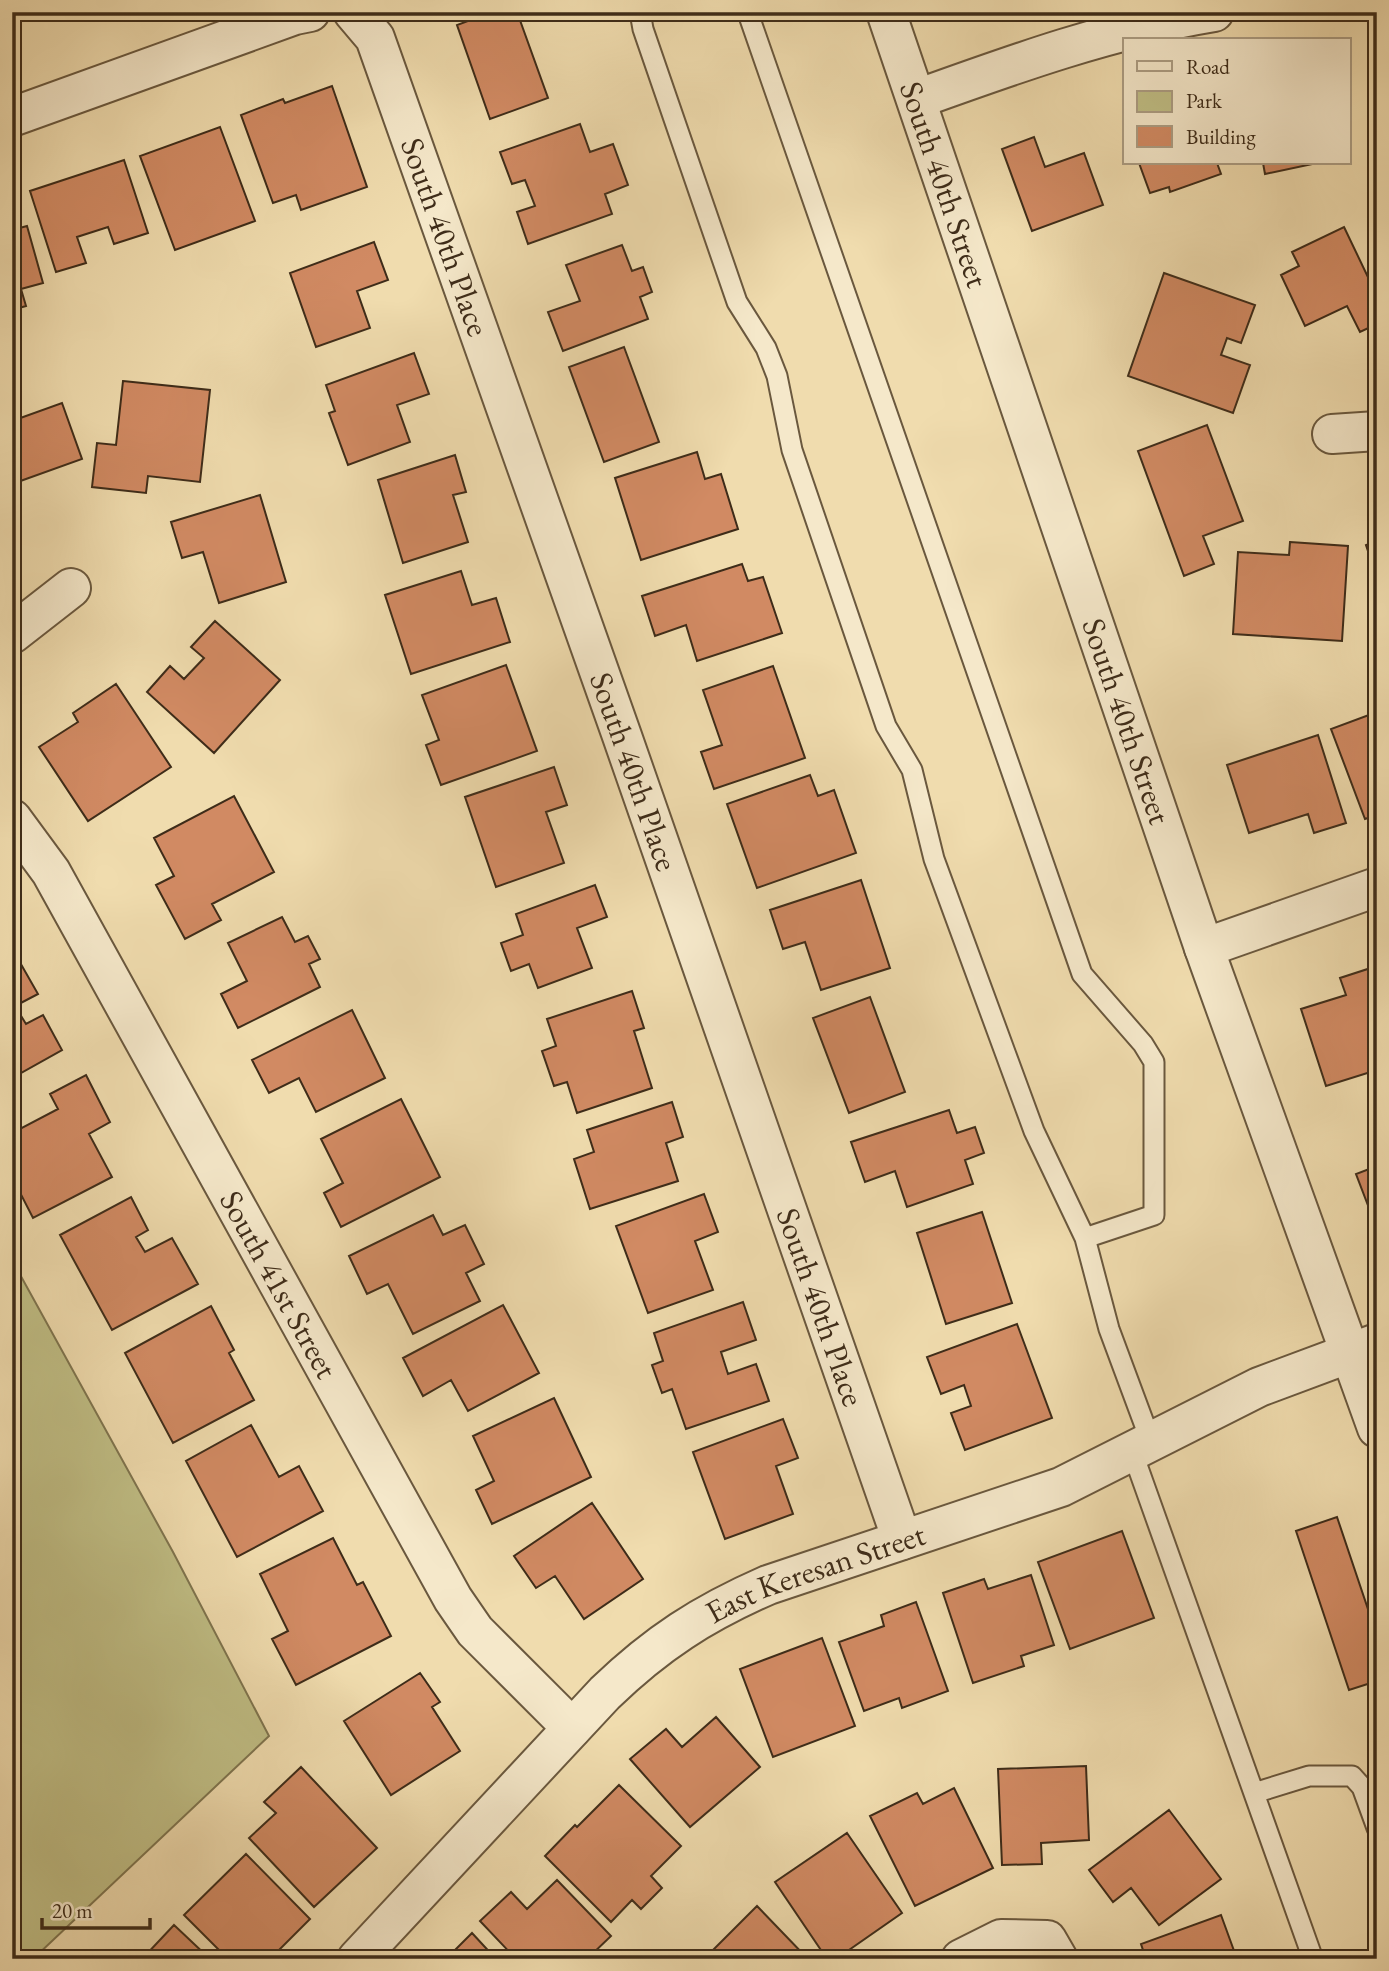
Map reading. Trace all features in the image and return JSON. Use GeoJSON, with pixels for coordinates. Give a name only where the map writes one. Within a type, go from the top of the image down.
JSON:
{"type":"FeatureCollection","features":[{"type":"Feature","properties":{"kind":"street"},"geometry":{"type":"LineString","coordinates":[[12,117],[295,15],[310,12]]}},
{"type":"Feature","properties":{"kind":"street","name":"South 40th Place"},"geometry":{"type":"LineString","coordinates":[[353,12],[375,38],[380,51],[618,723],[902,1539]]}},
{"type":"Feature","properties":{"kind":"street","name":"South 40th Street"},"geometry":{"type":"LineString","coordinates":[[886,12],[1204,948],[1363,1347],[1377,1428]]}},
{"type":"Feature","properties":{"kind":"street"},"geometry":{"type":"LineString","coordinates":[[916,99],[1066,47],[1130,29],[1213,12]]}},
{"type":"Feature","properties":{"kind":"street"},"geometry":{"type":"LineString","coordinates":[[1332,434],[1377,431]]}},
{"type":"Feature","properties":{"kind":"street"},"geometry":{"type":"LineString","coordinates":[[12,634],[71,588]]}},
{"type":"Feature","properties":{"kind":"street","name":"South 41st Street"},"geometry":{"type":"LineString","coordinates":[[12,819],[60,888],[453,1599],[475,1631],[572,1728]]}},
{"type":"Feature","properties":{"kind":"street"},"geometry":{"type":"LineString","coordinates":[[1204,948],[1377,887]]}},
{"type":"Feature","properties":{"kind":"street","name":"East Keresan Street"},"geometry":{"type":"LineString","coordinates":[[357,1959],[572,1728],[635,1664],[678,1631],[722,1605],[768,1586],[1061,1487],[1259,1387],[1363,1347]]}},
{"type":"Feature","properties":{"kind":"street"},"geometry":{"type":"LineString","coordinates":[[961,1959],[1001,1939],[1052,1949]]}},
{"type":"Feature","properties":{"kind":"lane"},"geometry":{"type":"LineString","coordinates":[[639,12],[737,302],[766,348],[777,376],[792,450],[886,726],[912,770],[934,859],[1034,1131],[1086,1238],[1141,1447],[1254,1793],[1313,1959]]}},
{"type":"Feature","properties":{"kind":"lane"},"geometry":{"type":"LineString","coordinates":[[750,12],[750,19],[1082,974],[1143,1044],[1154,1062],[1154,1215],[1086,1238]]}},
{"type":"Feature","properties":{"kind":"lane"},"geometry":{"type":"LineString","coordinates":[[1254,1793],[1309,1776],[1352,1776],[1362,1787],[1377,1828]]}},
{"type":"Feature","properties":{"kind":"green space"},"geometry":{"type":"Polygon","coordinates":[[[12,1260],[173,1552],[269,1736],[33,1959],[12,1959],[12,1260]]]}},
{"type":"Feature","properties":{"kind":"building"},"geometry":{"type":"Polygon","coordinates":[[[492,12],[517,12],[548,98],[490,119],[457,25],[492,12]]]}},
{"type":"Feature","properties":{"kind":"building"},"geometry":{"type":"Polygon","coordinates":[[[332,86],[367,187],[301,210],[296,195],[273,203],[241,115],[283,99],[285,103],[332,86]]]}},
{"type":"Feature","properties":{"kind":"building"},"geometry":{"type":"Polygon","coordinates":[[[580,124],[590,152],[613,144],[628,185],[605,194],[612,214],[528,244],[517,212],[535,206],[525,180],[512,184],[500,152],[580,124]]]}},
{"type":"Feature","properties":{"kind":"building"},"geometry":{"type":"Polygon","coordinates":[[[220,127],[255,221],[175,250],[140,156],[220,127]]]}},
{"type":"Feature","properties":{"kind":"building"},"geometry":{"type":"Polygon","coordinates":[[[1034,137],[1045,167],[1084,153],[1103,205],[1032,231],[1002,149],[1034,137]]]}},
{"type":"Feature","properties":{"kind":"building"},"geometry":{"type":"Polygon","coordinates":[[[124,160],[148,233],[114,244],[108,227],[77,237],[86,263],[56,272],[30,191],[124,160]]]}},
{"type":"Feature","properties":{"kind":"building"},"geometry":{"type":"Polygon","coordinates":[[[1139,164],[1217,164],[1221,174],[1170,192],[1169,187],[1150,193],[1139,164]]]}},
{"type":"Feature","properties":{"kind":"building"},"geometry":{"type":"Polygon","coordinates":[[[1263,164],[1312,164],[1265,174],[1263,164]]]}},
{"type":"Feature","properties":{"kind":"building"},"geometry":{"type":"Polygon","coordinates":[[[27,226],[43,283],[21,289],[26,306],[12,310],[12,230],[27,226]]]}},
{"type":"Feature","properties":{"kind":"building"},"geometry":{"type":"Polygon","coordinates":[[[1344,227],[1377,296],[1377,324],[1360,332],[1347,306],[1305,326],[1281,275],[1299,266],[1292,252],[1344,227]]]}},
{"type":"Feature","properties":{"kind":"building"},"geometry":{"type":"Polygon","coordinates":[[[374,242],[388,280],[357,291],[370,328],[316,347],[290,273],[374,242]]]}},
{"type":"Feature","properties":{"kind":"building"},"geometry":{"type":"Polygon","coordinates":[[[622,245],[632,271],[643,267],[652,292],[640,297],[648,319],[563,351],[548,312],[580,301],[566,265],[622,245]]]}},
{"type":"Feature","properties":{"kind":"building"},"geometry":{"type":"Polygon","coordinates":[[[1164,273],[1255,305],[1241,343],[1227,338],[1221,355],[1250,365],[1233,413],[1128,376],[1164,273]]]}},
{"type":"Feature","properties":{"kind":"building"},"geometry":{"type":"Polygon","coordinates":[[[624,347],[659,442],[604,462],[569,367],[624,347]]]}},
{"type":"Feature","properties":{"kind":"building"},"geometry":{"type":"Polygon","coordinates":[[[414,353],[429,394],[397,405],[410,442],[348,465],[329,413],[335,411],[326,385],[414,353]]]}},
{"type":"Feature","properties":{"kind":"building"},"geometry":{"type":"Polygon","coordinates":[[[123,381],[210,390],[200,482],[148,476],[146,493],[92,487],[97,443],[116,445],[123,381]]]}},
{"type":"Feature","properties":{"kind":"building"},"geometry":{"type":"Polygon","coordinates":[[[62,403],[82,459],[12,484],[12,421],[62,403]]]}},
{"type":"Feature","properties":{"kind":"building"},"geometry":{"type":"Polygon","coordinates":[[[1207,425],[1243,521],[1203,536],[1214,564],[1184,576],[1138,451],[1207,425]]]}},
{"type":"Feature","properties":{"kind":"building"},"geometry":{"type":"Polygon","coordinates":[[[697,452],[705,479],[721,474],[738,529],[641,560],[615,478],[697,452]]]}},
{"type":"Feature","properties":{"kind":"building"},"geometry":{"type":"Polygon","coordinates":[[[455,455],[466,492],[453,495],[468,542],[403,563],[378,480],[455,455]]]}},
{"type":"Feature","properties":{"kind":"building"},"geometry":{"type":"Polygon","coordinates":[[[260,495],[286,582],[219,603],[203,552],[182,558],[171,522],[260,495]]]}},
{"type":"Feature","properties":{"kind":"building"},"geometry":{"type":"Polygon","coordinates":[[[1377,541],[1377,578],[1366,545],[1377,541]]]}},
{"type":"Feature","properties":{"kind":"building"},"geometry":{"type":"Polygon","coordinates":[[[1290,542],[1348,546],[1342,641],[1233,634],[1238,552],[1289,555],[1290,542]]]}},
{"type":"Feature","properties":{"kind":"building"},"geometry":{"type":"Polygon","coordinates":[[[742,564],[748,581],[763,577],[782,633],[697,661],[686,625],[655,636],[642,596],[742,564]]]}},
{"type":"Feature","properties":{"kind":"building"},"geometry":{"type":"Polygon","coordinates":[[[461,571],[472,605],[496,598],[510,642],[411,674],[385,595],[461,571]]]}},
{"type":"Feature","properties":{"kind":"building"},"geometry":{"type":"Polygon","coordinates":[[[215,621],[280,680],[214,753],[147,692],[170,666],[184,679],[204,658],[191,647],[215,621]]]}},
{"type":"Feature","properties":{"kind":"building"},"geometry":{"type":"Polygon","coordinates":[[[506,665],[537,751],[441,785],[426,745],[439,740],[422,695],[506,665]]]}},
{"type":"Feature","properties":{"kind":"building"},"geometry":{"type":"Polygon","coordinates":[[[773,666],[805,758],[714,789],[701,752],[722,745],[703,690],[773,666]]]}},
{"type":"Feature","properties":{"kind":"building"},"geometry":{"type":"Polygon","coordinates":[[[116,684],[171,767],[88,821],[39,747],[78,722],[73,713],[116,684]]]}},
{"type":"Feature","properties":{"kind":"building"},"geometry":{"type":"Polygon","coordinates":[[[1377,712],[1377,815],[1365,819],[1331,729],[1377,712]]]}},
{"type":"Feature","properties":{"kind":"building"},"geometry":{"type":"Polygon","coordinates":[[[1318,735],[1346,823],[1314,833],[1308,814],[1249,833],[1227,765],[1318,735]]]}},
{"type":"Feature","properties":{"kind":"building"},"geometry":{"type":"Polygon","coordinates":[[[554,767],[567,805],[546,812],[564,863],[496,887],[465,797],[554,767]]]}},
{"type":"Feature","properties":{"kind":"building"},"geometry":{"type":"Polygon","coordinates":[[[810,775],[818,796],[834,790],[856,853],[757,888],[727,804],[810,775]]]}},
{"type":"Feature","properties":{"kind":"building"},"geometry":{"type":"Polygon","coordinates":[[[234,796],[274,872],[212,904],[221,920],[185,939],[156,885],[174,876],[154,838],[234,796]]]}},
{"type":"Feature","properties":{"kind":"building"},"geometry":{"type":"Polygon","coordinates":[[[861,880],[890,968],[821,990],[805,942],[783,949],[770,910],[861,880]]]}},
{"type":"Feature","properties":{"kind":"building"},"geometry":{"type":"Polygon","coordinates":[[[595,885],[607,917],[577,928],[592,968],[538,988],[529,964],[511,971],[501,943],[523,935],[516,914],[595,885]]]}},
{"type":"Feature","properties":{"kind":"building"},"geometry":{"type":"Polygon","coordinates":[[[282,917],[295,942],[308,936],[320,959],[309,964],[320,987],[238,1028],[221,994],[247,981],[228,943],[282,917]]]}},
{"type":"Feature","properties":{"kind":"building"},"geometry":{"type":"Polygon","coordinates":[[[18,959],[38,994],[15,1006],[26,1024],[43,1015],[62,1050],[12,1078],[12,962],[18,959]]]}},
{"type":"Feature","properties":{"kind":"building"},"geometry":{"type":"Polygon","coordinates":[[[1377,966],[1377,1070],[1326,1086],[1301,1009],[1346,995],[1340,978],[1377,966]]]}},
{"type":"Feature","properties":{"kind":"building"},"geometry":{"type":"Polygon","coordinates":[[[632,991],[644,1028],[634,1031],[652,1088],[577,1113],[567,1082],[554,1086],[542,1051],[556,1046],[547,1019],[632,991]]]}},
{"type":"Feature","properties":{"kind":"building"},"geometry":{"type":"Polygon","coordinates":[[[870,997],[905,1092],[849,1113],[813,1018],[870,997]]]}},
{"type":"Feature","properties":{"kind":"building"},"geometry":{"type":"Polygon","coordinates":[[[352,1010],[385,1078],[316,1112],[299,1078],[269,1093],[252,1060],[352,1010]]]}},
{"type":"Feature","properties":{"kind":"building"},"geometry":{"type":"Polygon","coordinates":[[[86,1075],[110,1122],[89,1134],[112,1177],[33,1218],[12,1177],[12,1133],[58,1109],[50,1094],[86,1075]]]}},
{"type":"Feature","properties":{"kind":"building"},"geometry":{"type":"Polygon","coordinates":[[[401,1099],[440,1177],[341,1227],[324,1193],[343,1183],[321,1139],[401,1099]]]}},
{"type":"Feature","properties":{"kind":"building"},"geometry":{"type":"Polygon","coordinates":[[[672,1102],[683,1137],[666,1143],[678,1181],[590,1209],[574,1159],[594,1152],[587,1130],[672,1102]]]}},
{"type":"Feature","properties":{"kind":"building"},"geometry":{"type":"Polygon","coordinates":[[[949,1110],[957,1133],[975,1127],[984,1153],[965,1160],[973,1184],[907,1207],[895,1171],[865,1182],[851,1142],[949,1110]]]}},
{"type":"Feature","properties":{"kind":"building"},"geometry":{"type":"Polygon","coordinates":[[[1377,1166],[1377,1229],[1356,1174],[1377,1166]]]}},
{"type":"Feature","properties":{"kind":"building"},"geometry":{"type":"Polygon","coordinates":[[[704,1194],[718,1232],[695,1241],[713,1290],[648,1313],[616,1226],[704,1194]]]}},
{"type":"Feature","properties":{"kind":"building"},"geometry":{"type":"Polygon","coordinates":[[[131,1197],[148,1230],[136,1237],[145,1252],[172,1238],[198,1284],[112,1330],[60,1235],[131,1197]]]}},
{"type":"Feature","properties":{"kind":"building"},"geometry":{"type":"Polygon","coordinates":[[[982,1212],[1012,1303],[946,1324],[917,1233],[982,1212]]]}},
{"type":"Feature","properties":{"kind":"building"},"geometry":{"type":"Polygon","coordinates":[[[433,1215],[443,1235],[465,1225],[484,1264],[466,1273],[480,1301],[413,1334],[388,1284],[367,1294],[349,1256],[433,1215]]]}},
{"type":"Feature","properties":{"kind":"building"},"geometry":{"type":"Polygon","coordinates":[[[743,1302],[756,1340],[721,1352],[728,1374],[756,1364],[769,1401],[686,1429],[672,1389],[662,1393],[652,1365],[663,1361],[654,1333],[743,1302]]]}},
{"type":"Feature","properties":{"kind":"building"},"geometry":{"type":"Polygon","coordinates":[[[503,1305],[539,1373],[468,1411],[451,1380],[423,1396],[403,1358],[503,1305]]]}},
{"type":"Feature","properties":{"kind":"building"},"geometry":{"type":"Polygon","coordinates":[[[211,1306],[234,1350],[229,1353],[254,1400],[173,1443],[125,1353],[211,1306]]]}},
{"type":"Feature","properties":{"kind":"building"},"geometry":{"type":"Polygon","coordinates":[[[1017,1324],[1052,1418],[965,1450],[951,1413],[971,1406],[964,1385],[941,1394],[927,1357],[1017,1324]]]}},
{"type":"Feature","properties":{"kind":"building"},"geometry":{"type":"Polygon","coordinates":[[[554,1398],[591,1477],[492,1524],[476,1490],[494,1481],[473,1436],[554,1398]]]}},
{"type":"Feature","properties":{"kind":"building"},"geometry":{"type":"Polygon","coordinates":[[[783,1419],[798,1458],[776,1466],[793,1514],[725,1539],[693,1452],[783,1419]]]}},
{"type":"Feature","properties":{"kind":"building"},"geometry":{"type":"Polygon","coordinates":[[[251,1425],[279,1477],[299,1466],[323,1511],[237,1557],[186,1461],[251,1425]]]}},
{"type":"Feature","properties":{"kind":"building"},"geometry":{"type":"Polygon","coordinates":[[[592,1503],[643,1579],[584,1619],[555,1576],[536,1588],[514,1556],[592,1503]]]}},
{"type":"Feature","properties":{"kind":"building"},"geometry":{"type":"Polygon","coordinates":[[[1337,1517],[1377,1636],[1377,1681],[1349,1690],[1296,1531],[1337,1517]]]}},
{"type":"Feature","properties":{"kind":"building"},"geometry":{"type":"Polygon","coordinates":[[[1122,1531],[1154,1618],[1070,1649],[1038,1562],[1122,1531]]]}},
{"type":"Feature","properties":{"kind":"building"},"geometry":{"type":"Polygon","coordinates":[[[333,1538],[357,1585],[363,1582],[391,1636],[296,1685],[272,1639],[288,1631],[260,1574],[333,1538]]]}},
{"type":"Feature","properties":{"kind":"building"},"geometry":{"type":"Polygon","coordinates":[[[1031,1575],[1054,1645],[1021,1656],[1024,1666],[973,1683],[943,1593],[984,1579],[988,1589],[1031,1575]]]}},
{"type":"Feature","properties":{"kind":"building"},"geometry":{"type":"Polygon","coordinates":[[[916,1602],[948,1691],[902,1708],[899,1698],[864,1711],[839,1642],[884,1626],[881,1615],[916,1602]]]}},
{"type":"Feature","properties":{"kind":"building"},"geometry":{"type":"Polygon","coordinates":[[[822,1638],[855,1726],[773,1757],[740,1669],[822,1638]]]}},
{"type":"Feature","properties":{"kind":"building"},"geometry":{"type":"Polygon","coordinates":[[[420,1673],[440,1702],[432,1707],[460,1751],[391,1795],[344,1721],[420,1673]]]}},
{"type":"Feature","properties":{"kind":"building"},"geometry":{"type":"Polygon","coordinates":[[[716,1717],[760,1767],[690,1827],[630,1759],[666,1729],[682,1747],[716,1717]]]}},
{"type":"Feature","properties":{"kind":"building"},"geometry":{"type":"Polygon","coordinates":[[[1086,1766],[1089,1840],[1041,1843],[1042,1864],[1002,1865],[998,1769],[1086,1766]]]}},
{"type":"Feature","properties":{"kind":"building"},"geometry":{"type":"Polygon","coordinates":[[[301,1767],[377,1848],[314,1907],[249,1838],[276,1813],[264,1802],[301,1767]]]}},
{"type":"Feature","properties":{"kind":"building"},"geometry":{"type":"Polygon","coordinates":[[[619,1785],[681,1846],[651,1876],[662,1888],[641,1909],[632,1900],[611,1922],[545,1856],[619,1785]]]}},
{"type":"Feature","properties":{"kind":"building"},"geometry":{"type":"Polygon","coordinates":[[[954,1788],[993,1868],[915,1906],[870,1816],[917,1793],[923,1804],[954,1788]]]}},
{"type":"Feature","properties":{"kind":"building"},"geometry":{"type":"Polygon","coordinates":[[[1169,1810],[1221,1879],[1159,1925],[1131,1888],[1113,1902],[1089,1870],[1169,1810]]]}},
{"type":"Feature","properties":{"kind":"building"},"geometry":{"type":"Polygon","coordinates":[[[847,1833],[902,1913],[836,1959],[827,1959],[775,1882],[847,1833]]]}},
{"type":"Feature","properties":{"kind":"building"},"geometry":{"type":"Polygon","coordinates":[[[246,1854],[310,1919],[270,1959],[228,1959],[184,1915],[246,1854]]]}},
{"type":"Feature","properties":{"kind":"building"},"geometry":{"type":"Polygon","coordinates":[[[557,1880],[611,1936],[587,1959],[516,1959],[480,1921],[511,1892],[527,1909],[557,1880]]]}},
{"type":"Feature","properties":{"kind":"building"},"geometry":{"type":"Polygon","coordinates":[[[757,1906],[808,1959],[704,1959],[757,1906]]]}},
{"type":"Feature","properties":{"kind":"building"},"geometry":{"type":"Polygon","coordinates":[[[1221,1915],[1237,1959],[1146,1959],[1141,1944],[1221,1915]]]}},
{"type":"Feature","properties":{"kind":"building"},"geometry":{"type":"Polygon","coordinates":[[[174,1925],[210,1959],[142,1959],[174,1925]]]}},
{"type":"Feature","properties":{"kind":"building"},"geometry":{"type":"Polygon","coordinates":[[[472,1933],[496,1959],[446,1959],[472,1933]]]}}]}
